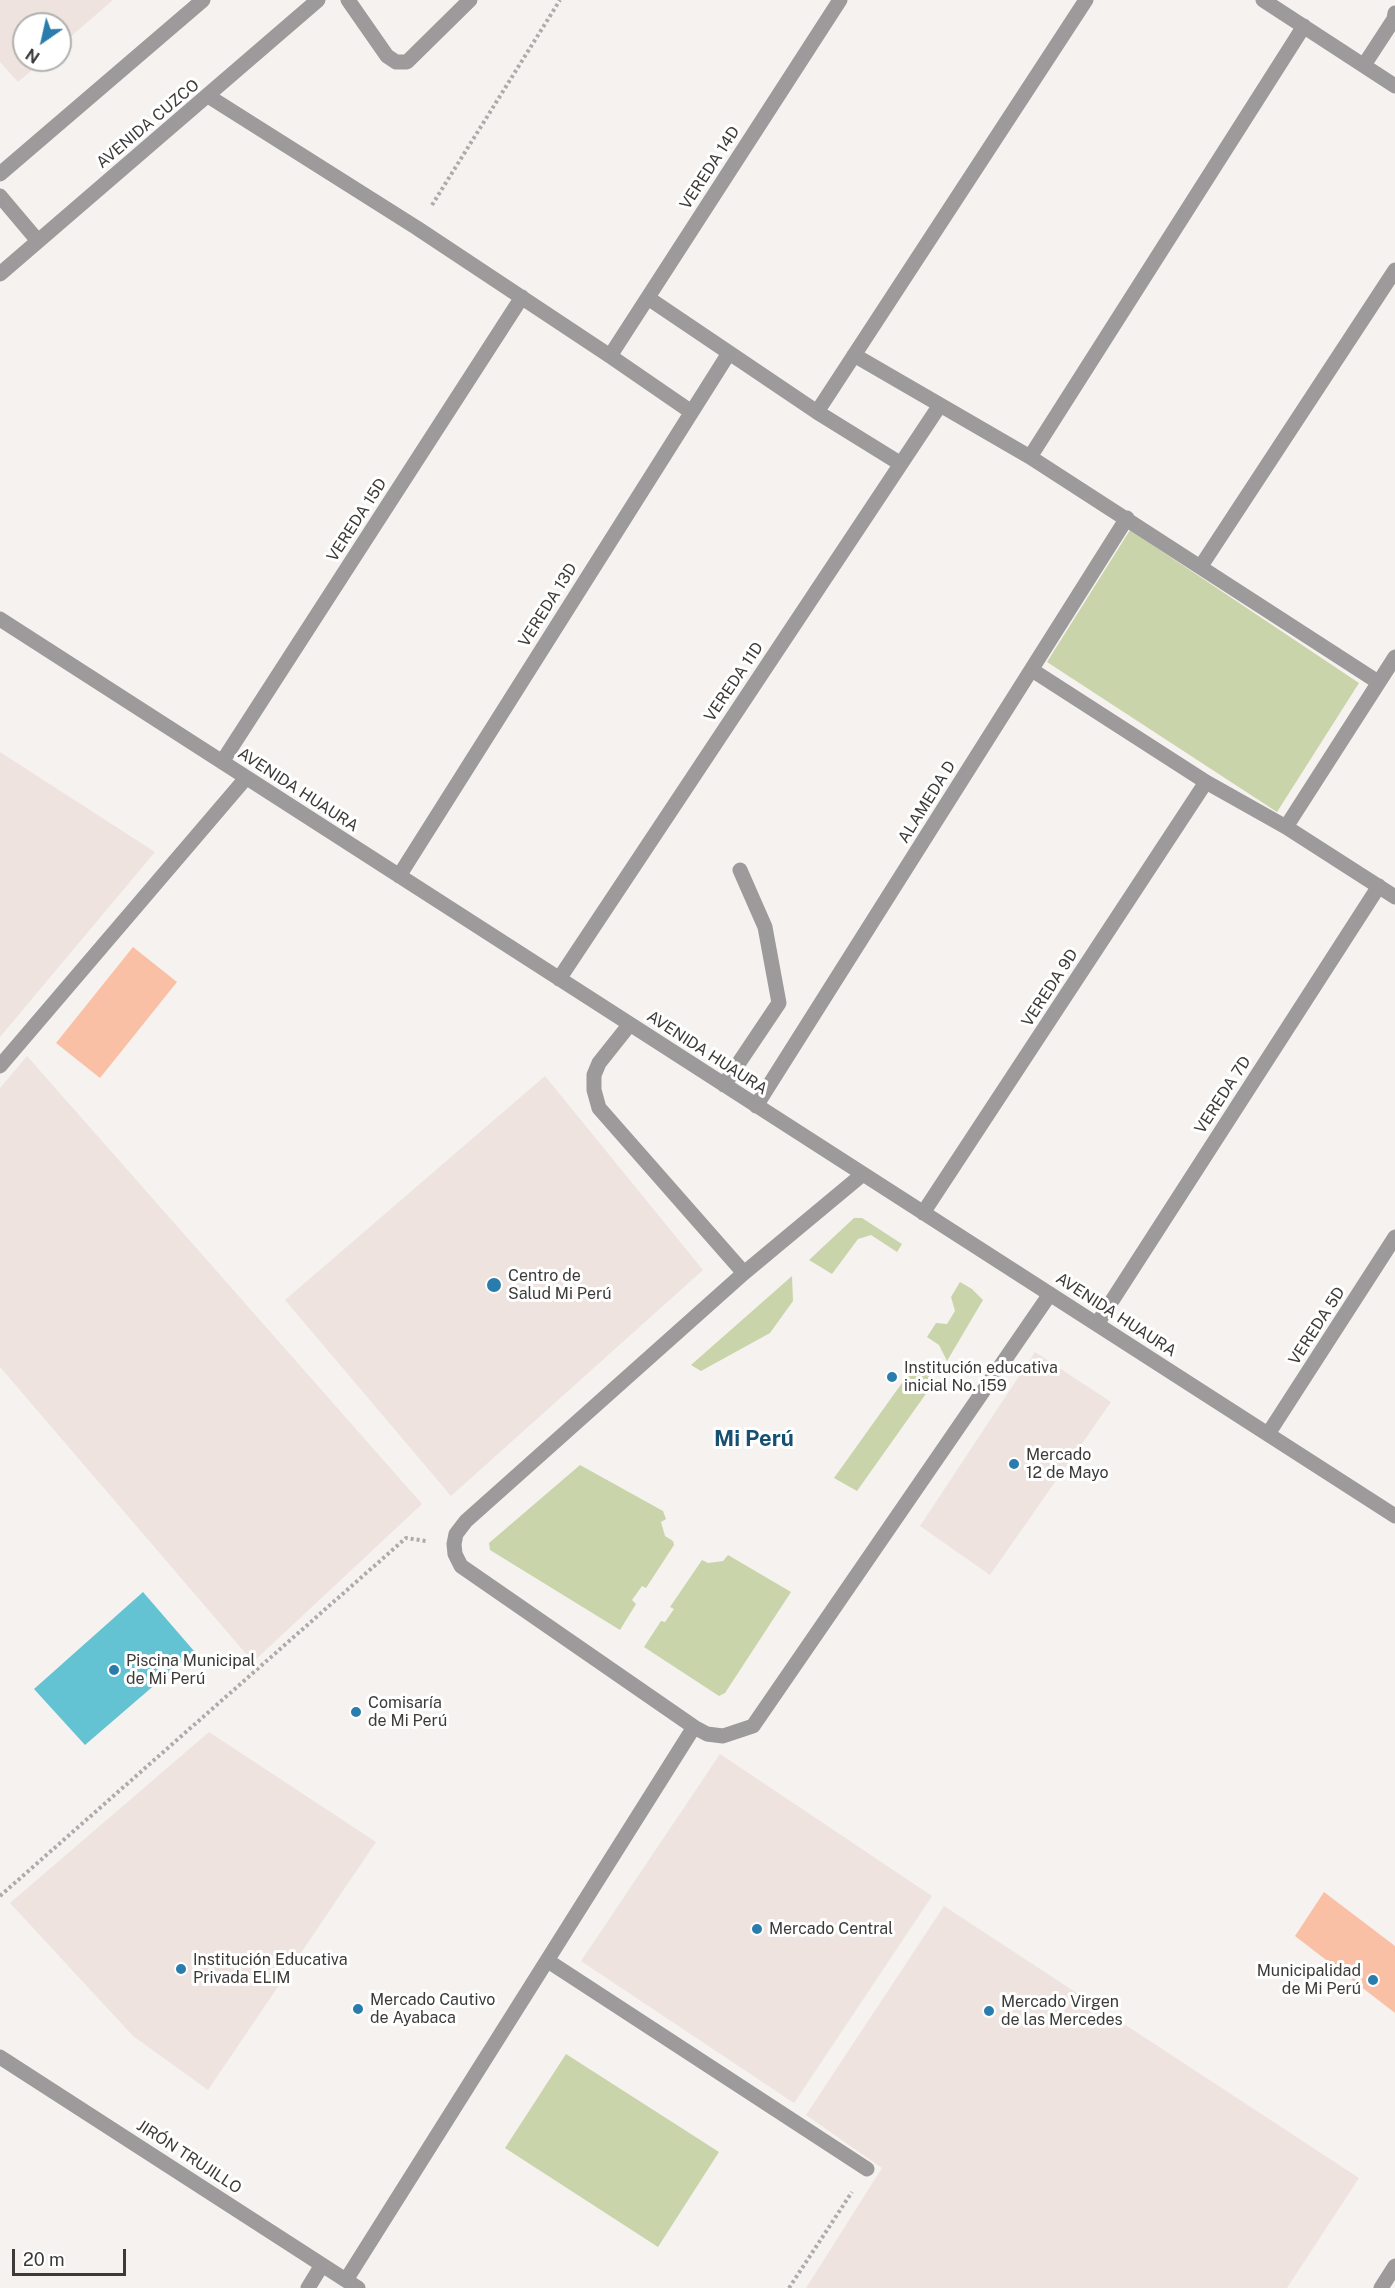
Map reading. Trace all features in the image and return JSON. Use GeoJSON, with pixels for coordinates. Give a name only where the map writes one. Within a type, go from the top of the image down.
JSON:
{"type":"FeatureCollection","features":[{"type":"Feature","properties":{"kind":"street"},"geometry":{"type":"LineString","coordinates":[[0,174],[203,0]]}},
{"type":"Feature","properties":{"kind":"street","name":"AVENIDA CUZCO"},"geometry":{"type":"LineString","coordinates":[[0,273],[318,0]]}},
{"type":"Feature","properties":{"kind":"street"},"geometry":{"type":"LineString","coordinates":[[348,0],[387,56],[396,63],[407,62],[470,0]]}},
{"type":"Feature","properties":{"kind":"street","name":"VEREDA 14D"},"geometry":{"type":"LineString","coordinates":[[610,356],[840,0]]}},
{"type":"Feature","properties":{"kind":"street"},"geometry":{"type":"LineString","coordinates":[[817,412],[1086,0]]}},
{"type":"Feature","properties":{"kind":"street"},"geometry":{"type":"LineString","coordinates":[[1263,0],[1395,86]]}},
{"type":"Feature","properties":{"kind":"street"},"geometry":{"type":"LineString","coordinates":[[1364,65],[1394,19],[1395,13]]}},
{"type":"Feature","properties":{"kind":"street"},"geometry":{"type":"LineString","coordinates":[[1030,457],[1304,26]]}},
{"type":"Feature","properties":{"kind":"street"},"geometry":{"type":"LineString","coordinates":[[208,96],[417,228],[690,411]]}},
{"type":"Feature","properties":{"kind":"street"},"geometry":{"type":"LineString","coordinates":[[0,196],[38,241]]}},
{"type":"Feature","properties":{"kind":"street"},"geometry":{"type":"LineString","coordinates":[[1200,566],[1395,270]]}},
{"type":"Feature","properties":{"kind":"street","name":"VEREDA 15D"},"geometry":{"type":"LineString","coordinates":[[222,762],[522,297]]}},
{"type":"Feature","properties":{"kind":"street"},"geometry":{"type":"LineString","coordinates":[[648,298],[817,412],[901,464]]}},
{"type":"Feature","properties":{"kind":"street","name":"VEREDA 13D"},"geometry":{"type":"LineString","coordinates":[[399,876],[690,411],[729,353]]}},
{"type":"Feature","properties":{"kind":"street"},"geometry":{"type":"LineString","coordinates":[[854,355],[1030,457],[1378,682]]}},
{"type":"Feature","properties":{"kind":"street","name":"VEREDA 11D"},"geometry":{"type":"LineString","coordinates":[[559,979],[940,405]]}},
{"type":"Feature","properties":{"kind":"street","name":"ALAMEDA D"},"geometry":{"type":"LineString","coordinates":[[756,1106],[1127,518]]}},
{"type":"Feature","properties":{"kind":"street","name":"AVENIDA HUAURA"},"geometry":{"type":"LineString","coordinates":[[0,619],[1395,1516]]}},
{"type":"Feature","properties":{"kind":"street"},"geometry":{"type":"LineString","coordinates":[[1286,827],[1395,657]]}},
{"type":"Feature","properties":{"kind":"street"},"geometry":{"type":"LineString","coordinates":[[1032,670],[1206,782],[1286,827],[1395,897]]}},
{"type":"Feature","properties":{"kind":"street"},"geometry":{"type":"LineString","coordinates":[[0,1066],[246,778]]}},
{"type":"Feature","properties":{"kind":"street","name":"VEREDA 9D"},"geometry":{"type":"LineString","coordinates":[[923,1213],[1206,782]]}},
{"type":"Feature","properties":{"kind":"street"},"geometry":{"type":"LineString","coordinates":[[724,1085],[779,1003],[765,927],[740,870]]}},
{"type":"Feature","properties":{"kind":"street","name":"VEREDA 7D"},"geometry":{"type":"LineString","coordinates":[[1097,1324],[1379,886]]}},
{"type":"Feature","properties":{"kind":"street"},"geometry":{"type":"LineString","coordinates":[[630,1024],[599,1063],[594,1076],[594,1090],[599,1108],[744,1273]]}},
{"type":"Feature","properties":{"kind":"street"},"geometry":{"type":"LineString","coordinates":[[863,1174],[744,1273],[466,1521],[456,1534],[454,1544],[455,1554],[462,1566],[694,1727],[707,1734],[723,1737],[753,1726],[1050,1294]]}},
{"type":"Feature","properties":{"kind":"street","name":"VEREDA 5D"},"geometry":{"type":"LineString","coordinates":[[1268,1434],[1395,1237]]}},
{"type":"Feature","properties":{"kind":"street"},"geometry":{"type":"LineString","coordinates":[[352,2284],[548,1961],[694,1727]]}},
{"type":"Feature","properties":{"kind":"street"},"geometry":{"type":"LineString","coordinates":[[548,1961],[867,2169]]}},
{"type":"Feature","properties":{"kind":"street","name":"JIRÓN TRUJILLO"},"geometry":{"type":"LineString","coordinates":[[0,2057],[352,2284]]}},
{"type":"Feature","properties":{"kind":"street"},"geometry":{"type":"LineString","coordinates":[[308,2288],[322,2265]]}},
{"type":"Feature","properties":{"kind":"street"},"geometry":{"type":"LineString","coordinates":[[1381,2288],[1395,2266]]}},
{"type":"Feature","properties":{"kind":"path"},"geometry":{"type":"LineString","coordinates":[[417,228],[560,0]]}},
{"type":"Feature","properties":{"kind":"path"},"geometry":{"type":"LineString","coordinates":[[0,1896],[406,1538],[454,1544]]}},
{"type":"Feature","properties":{"kind":"path"},"geometry":{"type":"LineString","coordinates":[[789,2288],[867,2169]]}},
{"type":"Feature","properties":{"kind":"shaded area"},"geometry":{"type":"Polygon","coordinates":[[[0,0],[113,0],[72,36],[72,12],[12,12],[12,72],[30,72],[18,82],[0,62],[0,0]]]}},
{"type":"Feature","properties":{"kind":"shaded area"},"geometry":{"type":"Polygon","coordinates":[[[0,752],[155,852],[0,1037],[0,752]]]}},
{"type":"Feature","properties":{"kind":"shaded area"},"geometry":{"type":"Polygon","coordinates":[[[27,1056],[422,1504],[253,1662],[0,1367],[0,1088],[27,1056]]]}},
{"type":"Feature","properties":{"kind":"shaded area","name":"Centro de Salud Mi Perú"},"geometry":{"type":"Polygon","coordinates":[[[545,1076],[703,1270],[451,1496],[285,1300],[545,1076]]]}},
{"type":"Feature","properties":{"kind":"shaded area","name":"Mercado 12 de Mayo"},"geometry":{"type":"Polygon","coordinates":[[[1035,1352],[1111,1402],[990,1575],[920,1526],[1035,1352]]]}},
{"type":"Feature","properties":{"kind":"shaded area","name":"Institución Educativa Privada ELIM"},"geometry":{"type":"Polygon","coordinates":[[[209,1732],[376,1842],[208,2090],[133,2036],[10,1903],[209,1732]]]}},
{"type":"Feature","properties":{"kind":"shaded area","name":"Mercado Central"},"geometry":{"type":"Polygon","coordinates":[[[720,1754],[932,1896],[794,2103],[581,1961],[720,1754]]]}},
{"type":"Feature","properties":{"kind":"shaded area","name":"Mercado Virgen de las Mercedes"},"geometry":{"type":"Polygon","coordinates":[[[944,1906],[1359,2178],[1287,2288],[806,2288],[882,2168],[806,2115],[944,1906]]]}},
{"type":"Feature","properties":{"kind":"green space"},"geometry":{"type":"Polygon","coordinates":[[[1130,530],[1359,683],[1277,812],[1047,662],[1130,530]]]}},
{"type":"Feature","properties":{"kind":"green space"},"geometry":{"type":"Polygon","coordinates":[[[854,1218],[862,1218],[902,1244],[897,1252],[871,1235],[858,1239],[832,1274],[809,1260],[854,1218]]]}},
{"type":"Feature","properties":{"kind":"green space"},"geometry":{"type":"Polygon","coordinates":[[[792,1276],[793,1301],[770,1333],[701,1371],[691,1365],[792,1276]]]}},
{"type":"Feature","properties":{"kind":"green space"},"geometry":{"type":"Polygon","coordinates":[[[960,1282],[972,1289],[983,1300],[947,1361],[939,1345],[927,1337],[936,1323],[947,1324],[955,1311],[951,1297],[960,1282]]]}},
{"type":"Feature","properties":{"kind":"green space"},"geometry":{"type":"Polygon","coordinates":[[[925,1373],[935,1381],[857,1491],[834,1478],[907,1376],[925,1373]]]}},
{"type":"Feature","properties":{"kind":"green space"},"geometry":{"type":"Polygon","coordinates":[[[580,1465],[663,1511],[666,1519],[661,1522],[665,1536],[673,1541],[674,1545],[646,1588],[642,1586],[632,1600],[636,1604],[620,1630],[490,1550],[489,1543],[580,1465]]]}},
{"type":"Feature","properties":{"kind":"green space"},"geometry":{"type":"Polygon","coordinates":[[[728,1555],[791,1592],[725,1693],[719,1696],[644,1647],[661,1621],[665,1622],[674,1609],[670,1607],[702,1560],[708,1563],[723,1561],[728,1555]]]}},
{"type":"Feature","properties":{"kind":"green space"},"geometry":{"type":"Polygon","coordinates":[[[566,2054],[719,2152],[658,2247],[505,2148],[566,2054]]]}},
{"type":"Feature","properties":{"kind":"water","name":"Piscina Municipal de Mi Perú"},"geometry":{"type":"Polygon","coordinates":[[[143,1592],[194,1651],[85,1745],[34,1689],[143,1592]]]}},
{"type":"Feature","properties":{"kind":"building"},"geometry":{"type":"Polygon","coordinates":[[[133,947],[177,982],[100,1078],[56,1043],[133,947]]]}},
{"type":"Feature","properties":{"kind":"building","name":"Municipalidad de Mi Perú"},"geometry":{"type":"Polygon","coordinates":[[[1324,1892],[1395,1946],[1395,2013],[1295,1936],[1324,1892]]]}},
{"type":"Feature","properties":{"kind":"place","name":"Centro de Salud Mi Perú"},"geometry":{"type":"Point","coordinates":[494,1285]}},
{"type":"Feature","properties":{"kind":"place","name":"Institución educativa inicial No. 159"},"geometry":{"type":"Point","coordinates":[892,1377]}},
{"type":"Feature","properties":{"kind":"place","name":"Mercado 12 de Mayo"},"geometry":{"type":"Point","coordinates":[1014,1464]}},
{"type":"Feature","properties":{"kind":"place","name":"Piscina Municipal de Mi Perú"},"geometry":{"type":"Point","coordinates":[114,1670]}},
{"type":"Feature","properties":{"kind":"place","name":"Comisaría de Mi Perú"},"geometry":{"type":"Point","coordinates":[356,1712]}},
{"type":"Feature","properties":{"kind":"place","name":"Mercado Central"},"geometry":{"type":"Point","coordinates":[757,1929]}},
{"type":"Feature","properties":{"kind":"place","name":"Institución Educativa Privada ELIM"},"geometry":{"type":"Point","coordinates":[181,1969]}},
{"type":"Feature","properties":{"kind":"place","name":"Municipalidad de Mi Perú"},"geometry":{"type":"Point","coordinates":[1373,1980]}},
{"type":"Feature","properties":{"kind":"place","name":"Mercado Cautivo de Ayabaca"},"geometry":{"type":"Point","coordinates":[358,2009]}},
{"type":"Feature","properties":{"kind":"place","name":"Mercado Virgen de las Mercedes"},"geometry":{"type":"Point","coordinates":[989,2011]}},
{"type":"Feature","properties":{"kind":"district","name":"Mi Perú"},"geometry":{"type":"Point","coordinates":[754,1439]}}]}
